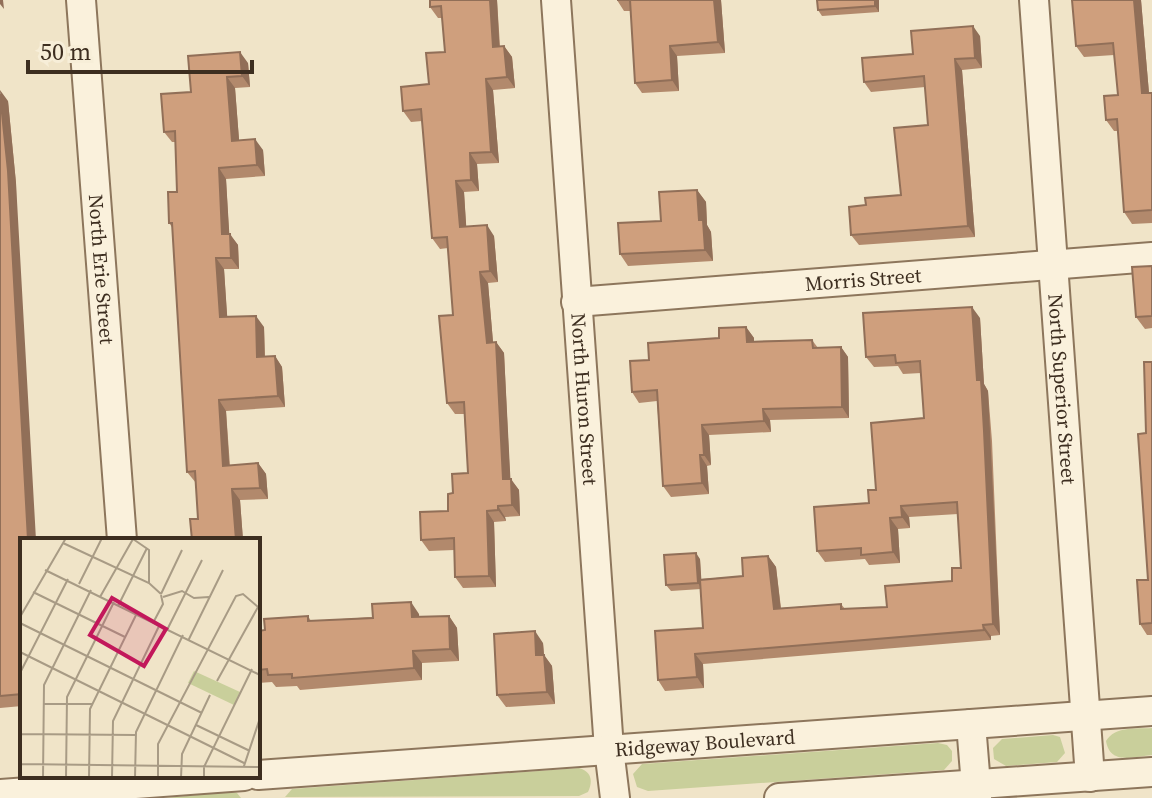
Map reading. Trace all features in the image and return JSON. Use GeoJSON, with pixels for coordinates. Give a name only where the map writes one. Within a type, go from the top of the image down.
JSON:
{"type":"FeatureCollection","features":[{"type":"Feature","properties":{"kind":"street","name":"North Erie Street"},"geometry":{"type":"LineString","coordinates":[[81,0],[122,538]]}},
{"type":"Feature","properties":{"kind":"street","name":"North Huron Street"},"geometry":{"type":"LineString","coordinates":[[556,0],[615,798]]}},
{"type":"Feature","properties":{"kind":"street","name":"North Superior Street"},"geometry":{"type":"LineString","coordinates":[[1034,0],[1090,777]]}},
{"type":"Feature","properties":{"kind":"street","name":"Morris Street"},"geometry":{"type":"LineString","coordinates":[[576,302],[1152,257]]}},
{"type":"Feature","properties":{"kind":"street","name":"Ridgeway Boulevard"},"geometry":{"type":"LineString","coordinates":[[0,794],[257,781],[609,749],[1152,711]]}},
{"type":"Feature","properties":{"kind":"street"},"geometry":{"type":"LineString","coordinates":[[971,724],[976,791]]}},
{"type":"Feature","properties":{"kind":"street"},"geometry":{"type":"LineString","coordinates":[[779,798],[976,791],[1152,772]]}},
{"type":"Feature","properties":{"kind":"green space"},"geometry":{"type":"Polygon","coordinates":[[[1152,728],[1152,755],[1123,758],[1108,749],[1106,741],[1115,733],[1126,729],[1152,728]]]}},
{"type":"Feature","properties":{"kind":"green space"},"geometry":{"type":"Polygon","coordinates":[[[1060,737],[1065,753],[1057,762],[1006,766],[994,759],[993,748],[1002,739],[1060,737]]]}},
{"type":"Feature","properties":{"kind":"green space"},"geometry":{"type":"Polygon","coordinates":[[[938,743],[947,745],[952,751],[952,761],[944,770],[648,791],[637,787],[633,774],[642,764],[938,743]]]}},
{"type":"Feature","properties":{"kind":"green space"},"geometry":{"type":"Polygon","coordinates":[[[579,768],[589,774],[591,784],[588,792],[579,796],[285,797],[292,789],[579,768]]]}},
{"type":"Feature","properties":{"kind":"green space"},"geometry":{"type":"Polygon","coordinates":[[[237,793],[241,798],[165,798],[237,793]]]}},
{"type":"Feature","properties":{"kind":"building"},"geometry":{"type":"Polygon","coordinates":[[[430,0],[490,0],[493,47],[504,46],[507,77],[486,79],[491,152],[470,153],[471,180],[456,181],[460,227],[487,225],[490,271],[480,272],[487,343],[496,342],[503,479],[511,479],[512,505],[487,511],[489,576],[455,577],[454,538],[421,540],[420,512],[448,511],[448,494],[453,493],[452,474],[468,473],[464,402],[447,403],[439,316],[453,315],[447,237],[432,238],[421,109],[403,111],[401,87],[429,84],[426,53],[445,52],[441,6],[430,7],[430,0]]]}},
{"type":"Feature","properties":{"kind":"building"},"geometry":{"type":"Polygon","coordinates":[[[630,0],[714,0],[718,42],[670,46],[672,80],[635,83],[630,0]]]}},
{"type":"Feature","properties":{"kind":"building"},"geometry":{"type":"Polygon","coordinates":[[[817,0],[875,0],[875,6],[818,10],[817,0]]]}},
{"type":"Feature","properties":{"kind":"building"},"geometry":{"type":"Polygon","coordinates":[[[1072,0],[1134,0],[1142,93],[1152,93],[1152,210],[1124,212],[1117,119],[1106,120],[1104,96],[1118,95],[1113,43],[1076,46],[1072,0]]]}},
{"type":"Feature","properties":{"kind":"building"},"geometry":{"type":"Polygon","coordinates":[[[973,26],[975,58],[955,59],[968,226],[851,235],[849,207],[866,205],[865,198],[901,195],[894,128],[928,125],[924,76],[864,82],[862,58],[913,54],[911,31],[973,26]]]}},
{"type":"Feature","properties":{"kind":"building"},"geometry":{"type":"Polygon","coordinates":[[[240,52],[242,76],[227,77],[232,141],[255,139],[257,165],[219,168],[222,234],[230,234],[231,258],[216,258],[220,317],[256,316],[257,357],[275,356],[278,396],[219,400],[223,466],[258,463],[260,488],[232,489],[236,538],[192,538],[190,519],[198,519],[195,471],[187,472],[172,223],[169,223],[168,192],[177,192],[175,131],[164,132],[161,94],[191,92],[188,56],[240,52]]]}},
{"type":"Feature","properties":{"kind":"building"},"geometry":{"type":"Polygon","coordinates":[[[0,94],[8,171],[28,538],[20,538],[20,694],[0,696],[0,94]]]}},
{"type":"Feature","properties":{"kind":"building"},"geometry":{"type":"Polygon","coordinates":[[[697,190],[705,250],[620,254],[618,223],[661,221],[659,192],[697,190]]]}},
{"type":"Feature","properties":{"kind":"building"},"geometry":{"type":"Polygon","coordinates":[[[1152,266],[1152,316],[1136,317],[1132,267],[1152,266]]]}},
{"type":"Feature","properties":{"kind":"building"},"geometry":{"type":"Polygon","coordinates":[[[972,307],[977,380],[981,380],[993,624],[983,625],[984,630],[695,654],[697,677],[658,680],[655,631],[703,628],[700,580],[743,576],[742,558],[768,556],[774,609],[841,604],[841,609],[887,607],[885,586],[952,581],[952,568],[961,568],[957,502],[901,506],[902,517],[890,518],[893,552],[861,555],[861,548],[817,551],[814,507],[869,503],[868,490],[876,490],[871,423],[924,418],[920,361],[896,363],[895,355],[866,357],[863,313],[972,307]]]}},
{"type":"Feature","properties":{"kind":"building"},"geometry":{"type":"Polygon","coordinates":[[[746,327],[747,342],[812,340],[813,348],[841,347],[842,407],[763,409],[764,421],[702,425],[702,483],[663,486],[657,390],[632,392],[630,361],[649,360],[648,343],[719,338],[719,328],[746,327]]]}},
{"type":"Feature","properties":{"kind":"building"},"geometry":{"type":"Polygon","coordinates":[[[1144,362],[1152,362],[1152,623],[1140,624],[1137,580],[1148,580],[1138,434],[1146,433],[1144,362]]]}},
{"type":"Feature","properties":{"kind":"building"},"geometry":{"type":"Polygon","coordinates":[[[696,553],[698,583],[666,585],[664,555],[696,553]]]}},
{"type":"Feature","properties":{"kind":"building"},"geometry":{"type":"Polygon","coordinates":[[[411,602],[412,617],[449,616],[450,649],[413,651],[414,668],[292,678],[292,674],[268,675],[267,669],[260,670],[260,631],[265,630],[264,619],[308,616],[308,621],[373,618],[372,604],[411,602]]]}},
{"type":"Feature","properties":{"kind":"building"},"geometry":{"type":"Polygon","coordinates":[[[535,631],[536,655],[544,655],[547,692],[497,695],[494,634],[535,631]]]}}]}
